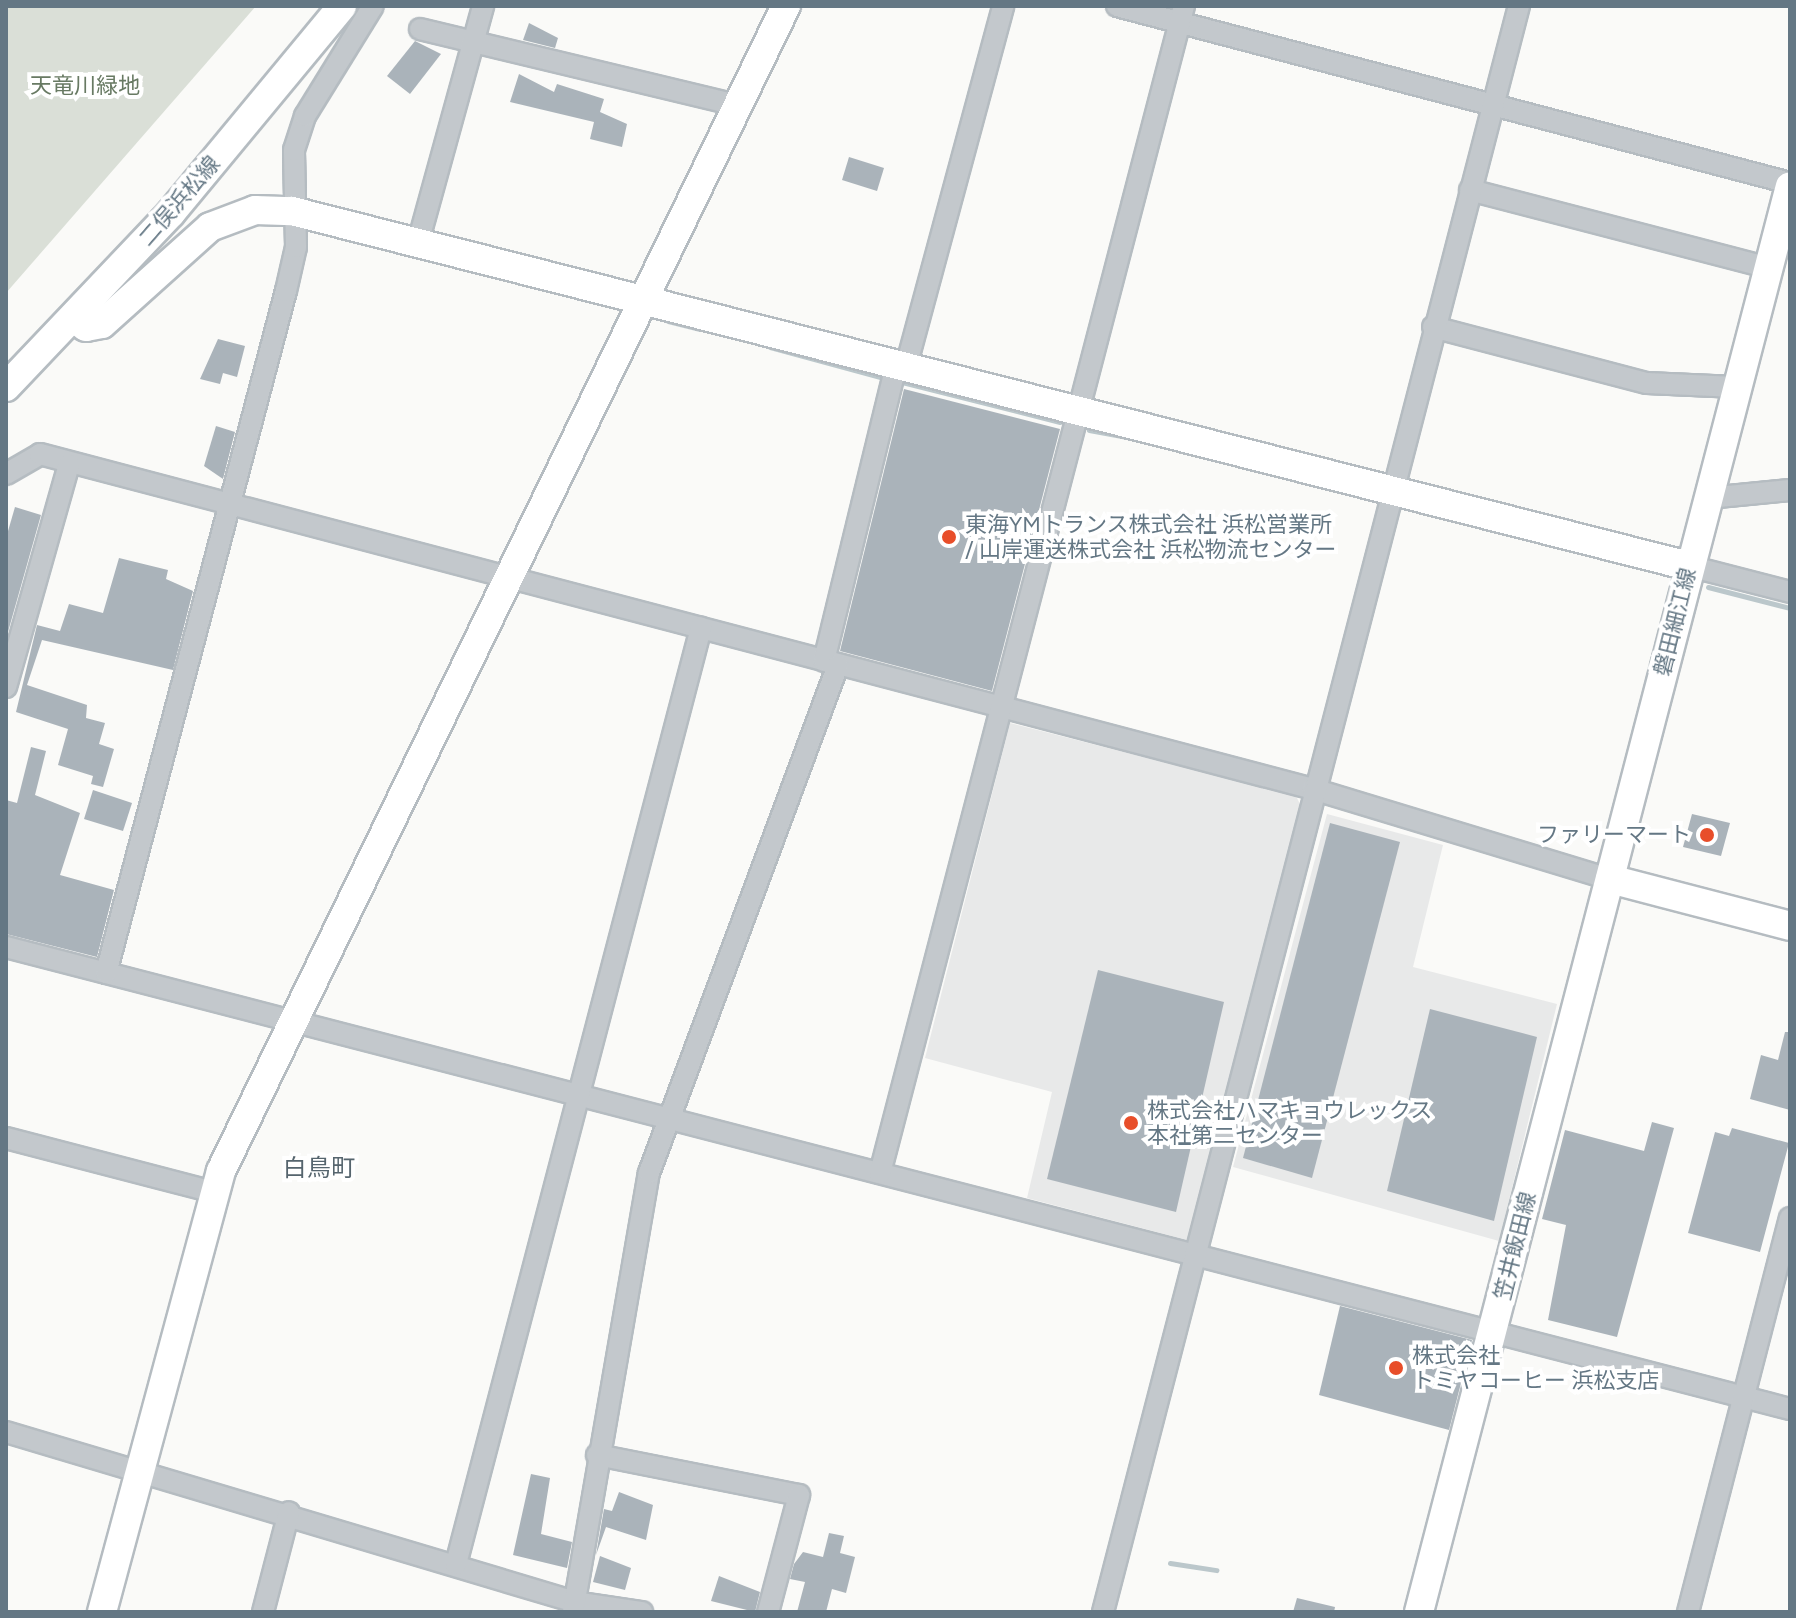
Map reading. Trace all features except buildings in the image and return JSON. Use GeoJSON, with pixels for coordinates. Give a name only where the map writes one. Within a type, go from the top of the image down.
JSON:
{"type":"FeatureCollection","features":[{"type":"Feature","properties":{"kind":"street","name":"二俣浜松線"},"geometry":{"type":"LineString","coordinates":[[6,387],[74,318],[342,6]]}},
{"type":"Feature","properties":{"kind":"street"},"geometry":{"type":"LineString","coordinates":[[106,973],[231,509],[296,247],[291,171],[305,116],[373,6]]}},
{"type":"Feature","properties":{"kind":"street"},"geometry":{"type":"LineString","coordinates":[[419,239],[483,6]]}},
{"type":"Feature","properties":{"kind":"street"},"geometry":{"type":"LineString","coordinates":[[102,1612],[213,1192],[512,580],[642,295],[786,6]]}},
{"type":"Feature","properties":{"kind":"street"},"geometry":{"type":"LineString","coordinates":[[574,1607],[597,1455],[649,1173],[831,663],[897,371],[1003,6]]}},
{"type":"Feature","properties":{"kind":"street"},"geometry":{"type":"LineString","coordinates":[[1117,6],[1182,14],[1492,104],[1790,184]]}},
{"type":"Feature","properties":{"kind":"street"},"geometry":{"type":"LineString","coordinates":[[1103,1612],[1391,487],[1519,6]]}},
{"type":"Feature","properties":{"kind":"street"},"geometry":{"type":"LineString","coordinates":[[880,1173],[999,706],[1182,14]]}},
{"type":"Feature","properties":{"kind":"street"},"geometry":{"type":"LineString","coordinates":[[420,29],[737,105]]}},
{"type":"Feature","properties":{"kind":"street","name":"磐田細江線"},"geometry":{"type":"LineString","coordinates":[[1610,879],[1790,184]]}},
{"type":"Feature","properties":{"kind":"street"},"geometry":{"type":"LineString","coordinates":[[1470,190],[1769,268]]}},
{"type":"Feature","properties":{"kind":"street"},"geometry":{"type":"LineString","coordinates":[[74,318],[86,327],[102,324],[210,227],[255,210],[292,211],[419,239],[642,295],[897,371],[1079,409],[1790,592]]}},
{"type":"Feature","properties":{"kind":"street"},"geometry":{"type":"LineString","coordinates":[[1433,327],[1647,383],[1736,387]]}},
{"type":"Feature","properties":{"kind":"street"},"geometry":{"type":"LineString","coordinates":[[6,474],[40,454],[69,465],[231,509],[701,628],[1313,789],[1610,879],[1790,926]]}},
{"type":"Feature","properties":{"kind":"street"},"geometry":{"type":"LineString","coordinates":[[6,687],[69,465]]}},
{"type":"Feature","properties":{"kind":"street"},"geometry":{"type":"LineString","coordinates":[[1708,498],[1790,490]]}},
{"type":"Feature","properties":{"kind":"street"},"geometry":{"type":"LineString","coordinates":[[456,1564],[701,628]]}},
{"type":"Feature","properties":{"kind":"street","name":"笠井飯田線"},"geometry":{"type":"LineString","coordinates":[[1421,1604],[1610,879]]}},
{"type":"Feature","properties":{"kind":"street"},"geometry":{"type":"LineString","coordinates":[[6,947],[1790,1409]]}},
{"type":"Feature","properties":{"kind":"street"},"geometry":{"type":"LineString","coordinates":[[6,1138],[213,1192]]}},
{"type":"Feature","properties":{"kind":"street"},"geometry":{"type":"LineString","coordinates":[[1688,1612],[1741,1396],[1790,1218]]}},
{"type":"Feature","properties":{"kind":"street"},"geometry":{"type":"LineString","coordinates":[[6,1432],[139,1466],[289,1512],[456,1564],[574,1607],[642,1612]]}},
{"type":"Feature","properties":{"kind":"street"},"geometry":{"type":"LineString","coordinates":[[597,1455],[799,1495],[768,1612]]}},
{"type":"Feature","properties":{"kind":"street"},"geometry":{"type":"LineString","coordinates":[[263,1612],[289,1512]]}},
{"type":"Feature","properties":{"kind":"shaded area"},"geometry":{"type":"Polygon","coordinates":[[[1010,723],[1296,796],[1300,804],[1187,1240],[1027,1198],[1052,1092],[925,1058],[1010,723]]]}},
{"type":"Feature","properties":{"kind":"shaded area"},"geometry":{"type":"Polygon","coordinates":[[[1327,814],[1443,845],[1413,967],[1557,1004],[1499,1241],[1233,1167],[1327,814]]]}},
{"type":"Feature","properties":{"kind":"green space","name":"天竜川緑地"},"geometry":{"type":"Polygon","coordinates":[[[6,6],[256,6],[6,293],[6,6]]]}},
{"type":"Feature","properties":{"kind":"waterway"},"geometry":{"type":"LineString","coordinates":[[668,321],[699,329]]}},
{"type":"Feature","properties":{"kind":"waterway"},"geometry":{"type":"LineString","coordinates":[[770,347],[888,379]]}},
{"type":"Feature","properties":{"kind":"waterway"},"geometry":{"type":"LineString","coordinates":[[898,381],[1060,422]]}},
{"type":"Feature","properties":{"kind":"waterway"},"geometry":{"type":"LineString","coordinates":[[1089,430],[1175,446]]}},
{"type":"Feature","properties":{"kind":"waterway"},"geometry":{"type":"LineString","coordinates":[[1708,587],[1790,608]]}},
{"type":"Feature","properties":{"kind":"waterway"},"geometry":{"type":"LineString","coordinates":[[1170,1563],[1216,1570]]}},
{"type":"Feature","properties":{"kind":"place","name":"東海YMトランス株式会社 浜松営業所 / 山岸運送株式会社 浜松物流センター"},"geometry":{"type":"Point","coordinates":[949,537]}},
{"type":"Feature","properties":{"kind":"place","name":"ファリーマート"},"geometry":{"type":"Point","coordinates":[1707,835]}},
{"type":"Feature","properties":{"kind":"place","name":"株式会社ハマキョウレックス 本社第二センター"},"geometry":{"type":"Point","coordinates":[1131,1123]}},
{"type":"Feature","properties":{"kind":"place","name":"株式会社 トミヤコーヒー 浜松支店"},"geometry":{"type":"Point","coordinates":[1396,1368]}},
{"type":"Feature","properties":{"kind":"district","name":"白鳥町"},"geometry":{"type":"Point","coordinates":[319,1168]}}]}
